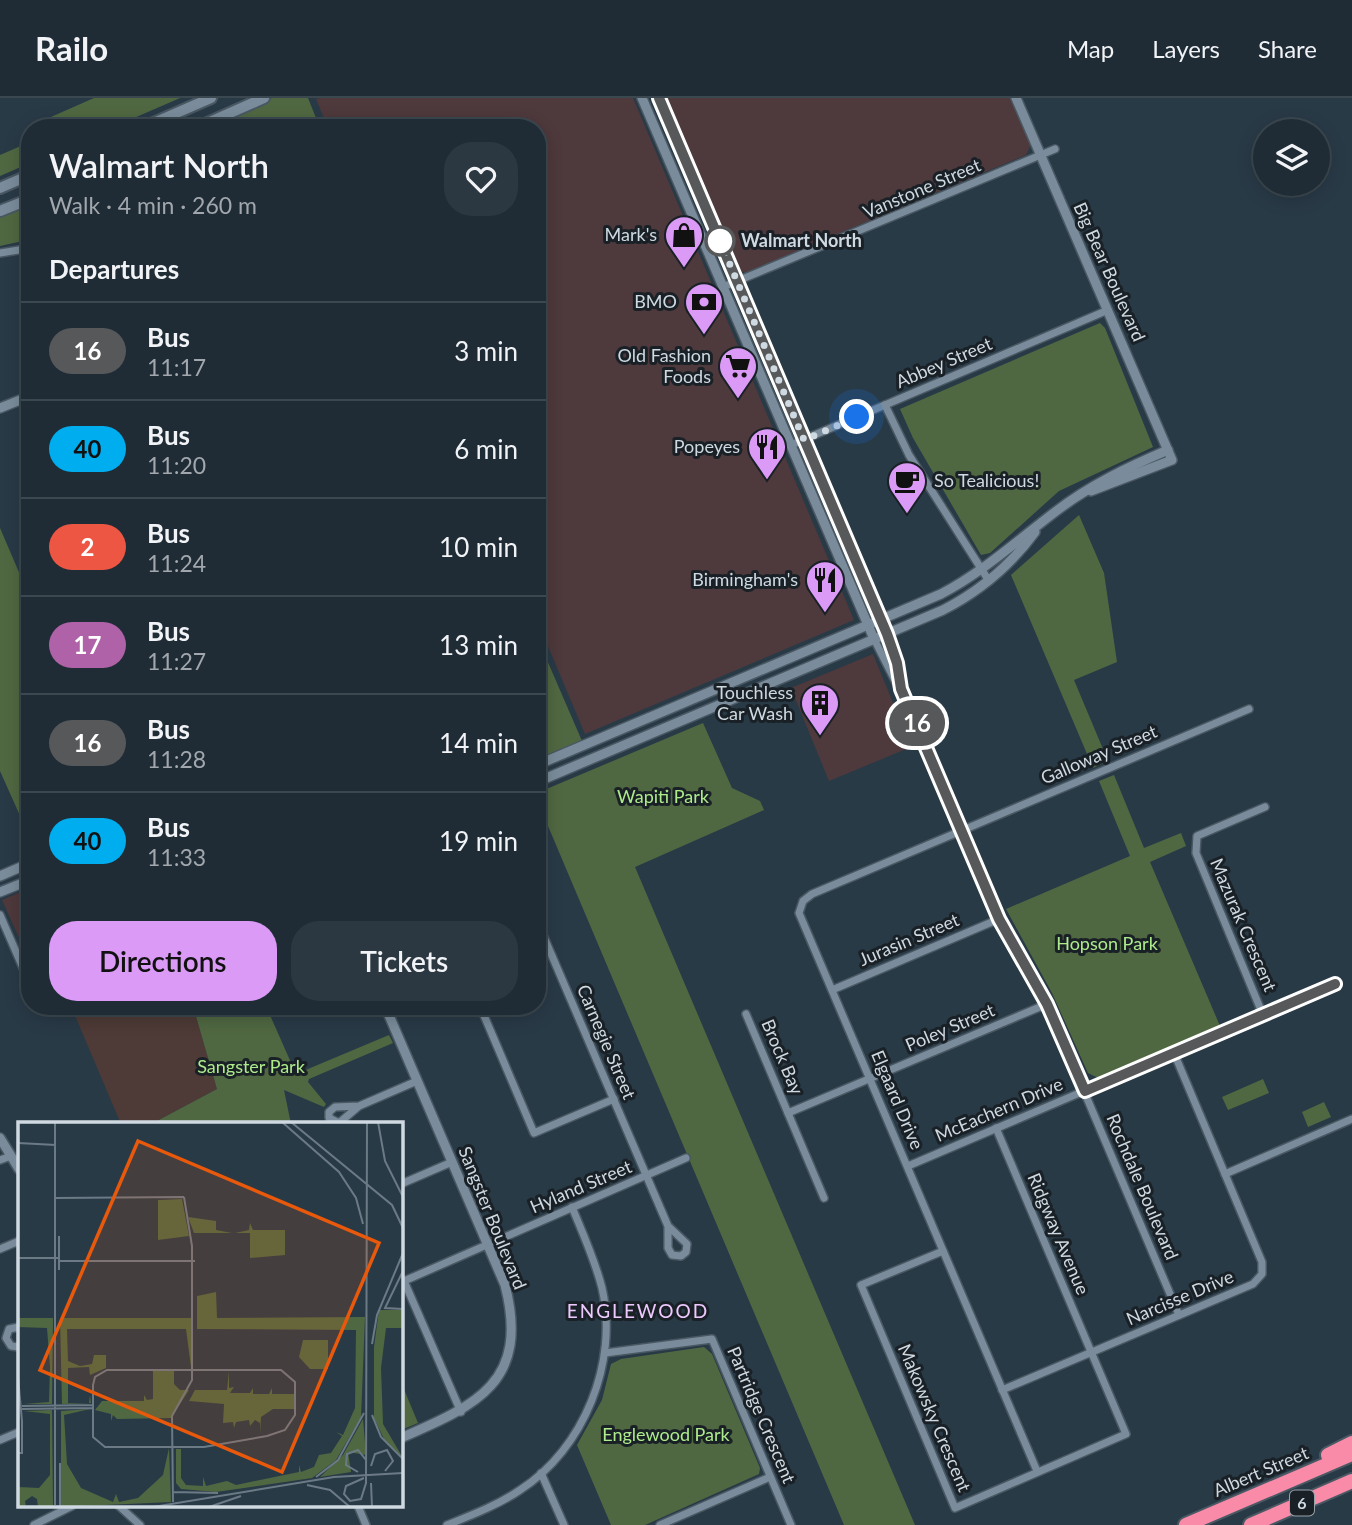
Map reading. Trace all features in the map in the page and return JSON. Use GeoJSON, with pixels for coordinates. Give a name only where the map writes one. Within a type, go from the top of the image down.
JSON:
{"type":"FeatureCollection","features":[{"type":"Feature","properties":{"kind":"highway"},"geometry":{"type":"LineString","coordinates":[[1269,1489],[1352,1443]]}},
{"type":"Feature","properties":{"kind":"highway","name":"Albert Street"},"geometry":{"type":"LineString","coordinates":[[1186,1525],[1352,1454]]}},
{"type":"Feature","properties":{"kind":"highway","name":"6"},"geometry":{"type":"LineString","coordinates":[[1251,1525],[1352,1481]]}},
{"type":"Feature","properties":{"kind":"main road"},"geometry":{"type":"LineString","coordinates":[[163,119],[211,98]]}},
{"type":"Feature","properties":{"kind":"main road"},"geometry":{"type":"LineString","coordinates":[[216,119],[264,98]]}},
{"type":"Feature","properties":{"kind":"main road"},"geometry":{"type":"LineString","coordinates":[[0,188],[21,179]]}},
{"type":"Feature","properties":{"kind":"main road"},"geometry":{"type":"LineString","coordinates":[[0,211],[21,203]]}},
{"type":"Feature","properties":{"kind":"street","name":"Rochdale Boulevard"},"geometry":{"type":"LineString","coordinates":[[642,98],[874,639],[901,689],[999,919],[1047,1004],[1179,1315]]}},
{"type":"Feature","properties":{"kind":"street","name":"Rochdale Boulevard"},"geometry":{"type":"LineString","coordinates":[[659,98],[887,634],[897,663],[901,689]]}},
{"type":"Feature","properties":{"kind":"street","name":"Big Bear Boulevard"},"geometry":{"type":"LineString","coordinates":[[1016,98],[1172,460],[1109,486],[1086,492]]}},
{"type":"Feature","properties":{"kind":"street","name":"Vanstone Street"},"geometry":{"type":"LineString","coordinates":[[723,287],[1055,149]]}},
{"type":"Feature","properties":{"kind":"street"},"geometry":{"type":"LineString","coordinates":[[0,253],[21,251]]}},
{"type":"Feature","properties":{"kind":"street","name":"Abbey Street"},"geometry":{"type":"LineString","coordinates":[[791,445],[1108,310]]}},
{"type":"Feature","properties":{"kind":"street"},"geometry":{"type":"LineString","coordinates":[[0,408],[21,400]]}},
{"type":"Feature","properties":{"kind":"street"},"geometry":{"type":"LineString","coordinates":[[885,405],[909,455],[989,581]]}},
{"type":"Feature","properties":{"kind":"street"},"geometry":{"type":"LineString","coordinates":[[546,761],[941,594],[982,570],[1108,476],[1168,450]]}},
{"type":"Feature","properties":{"kind":"street"},"geometry":{"type":"LineString","coordinates":[[546,778],[943,610],[989,581],[1011,562],[1040,525]]}},
{"type":"Feature","properties":{"kind":"street","name":"Galloway Street"},"geometry":{"type":"LineString","coordinates":[[961,831],[1249,709]]}},
{"type":"Feature","properties":{"kind":"street","name":"Mazurak Crescent"},"geometry":{"type":"LineString","coordinates":[[1263,1015],[1196,853],[1197,836],[1265,807]]}},
{"type":"Feature","properties":{"kind":"street","name":"Elgaard Drive"},"geometry":{"type":"LineString","coordinates":[[961,831],[803,901],[799,913],[1037,1471]]}},
{"type":"Feature","properties":{"kind":"street"},"geometry":{"type":"LineString","coordinates":[[0,876],[21,867]]}},
{"type":"Feature","properties":{"kind":"street"},"geometry":{"type":"LineString","coordinates":[[0,892],[21,884]]}},
{"type":"Feature","properties":{"kind":"street"},"geometry":{"type":"LineString","coordinates":[[0,915],[21,963]]}},
{"type":"Feature","properties":{"kind":"street","name":"Jurasin Street"},"geometry":{"type":"LineString","coordinates":[[832,990],[999,919]]}},
{"type":"Feature","properties":{"kind":"street","name":"Carnegie Street"},"geometry":{"type":"LineString","coordinates":[[546,942],[668,1226]]}},
{"type":"Feature","properties":{"kind":"street","name":"McEachern Drive"},"geometry":{"type":"LineString","coordinates":[[908,1166],[1335,984]]}},
{"type":"Feature","properties":{"kind":"street","name":"Poley Street"},"geometry":{"type":"LineString","coordinates":[[788,1113],[1047,1004]]}},
{"type":"Feature","properties":{"kind":"street","name":"Brock Bay"},"geometry":{"type":"LineString","coordinates":[[746,1014],[824,1198]]}},
{"type":"Feature","properties":{"kind":"street","name":"Sangster Boulevard"},"geometry":{"type":"LineString","coordinates":[[389,1015],[488,1245],[510,1303],[513,1326],[511,1347],[495,1380],[480,1398],[461,1412],[402,1438]]}},
{"type":"Feature","properties":{"kind":"street"},"geometry":{"type":"LineString","coordinates":[[484,1015],[534,1133],[614,1099]]}},
{"type":"Feature","properties":{"kind":"street","name":"Narcisse Drive"},"geometry":{"type":"LineString","coordinates":[[1002,1390],[1253,1284],[1262,1275],[1262,1262],[1174,1053]]}},
{"type":"Feature","properties":{"kind":"street"},"geometry":{"type":"LineString","coordinates":[[359,1105],[417,1081]]}},
{"type":"Feature","properties":{"kind":"street"},"geometry":{"type":"LineString","coordinates":[[1225,1174],[1352,1119]]}},
{"type":"Feature","properties":{"kind":"street","name":"Ridgway Avenue"},"geometry":{"type":"LineString","coordinates":[[996,1128],[1092,1352]]}},
{"type":"Feature","properties":{"kind":"street"},"geometry":{"type":"LineString","coordinates":[[0,1139],[18,1167]]}},
{"type":"Feature","properties":{"kind":"street"},"geometry":{"type":"LineString","coordinates":[[0,1160],[11,1156]]}},
{"type":"Feature","properties":{"kind":"street","name":"Hyland Street"},"geometry":{"type":"LineString","coordinates":[[461,1412],[404,1282],[687,1158]]}},
{"type":"Feature","properties":{"kind":"street"},"geometry":{"type":"LineString","coordinates":[[402,1184],[452,1162]]}},
{"type":"Feature","properties":{"kind":"street"},"geometry":{"type":"LineString","coordinates":[[447,1525],[520,1491],[541,1473],[579,1426],[595,1393],[605,1353],[602,1290],[591,1251],[572,1207]]}},
{"type":"Feature","properties":{"kind":"street"},"geometry":{"type":"LineString","coordinates":[[0,1249],[18,1241]]}},
{"type":"Feature","properties":{"kind":"street","name":"Makowsky Crescent"},"geometry":{"type":"LineString","coordinates":[[943,1251],[861,1285],[954,1508],[1126,1434],[1092,1352]]}},
{"type":"Feature","properties":{"kind":"street"},"geometry":{"type":"LineString","coordinates":[[18,1327],[9,1329],[6,1338],[11,1346],[18,1347]]}},
{"type":"Feature","properties":{"kind":"street","name":"Partridge Crescent"},"geometry":{"type":"LineString","coordinates":[[605,1353],[712,1339],[791,1525]]}},
{"type":"Feature","properties":{"kind":"street"},"geometry":{"type":"LineString","coordinates":[[0,1440],[18,1432]]}},
{"type":"Feature","properties":{"kind":"street"},"geometry":{"type":"LineString","coordinates":[[541,1473],[564,1525]]}},
{"type":"Feature","properties":{"kind":"street"},"geometry":{"type":"LineString","coordinates":[[660,1525],[769,1477]]}},
{"type":"Feature","properties":{"kind":"street"},"geometry":{"type":"LineString","coordinates":[[34,1525],[68,1508]]}},
{"type":"Feature","properties":{"kind":"street"},"geometry":{"type":"LineString","coordinates":[[121,1508],[140,1525]]}},
{"type":"Feature","properties":{"kind":"street"},"geometry":{"type":"LineString","coordinates":[[359,1508],[366,1525]]}},
{"type":"Feature","properties":{"kind":"street"},"geometry":{"type":"LineString","coordinates":[[470,1516],[474,1525]]}},
{"type":"Feature","properties":{"kind":"shaded area"},"geometry":{"type":"Polygon","coordinates":[[[633,98],[854,620],[585,734],[546,641],[546,119],[324,119],[316,99],[633,98]]]}},
{"type":"Feature","properties":{"kind":"shaded area"},"geometry":{"type":"Polygon","coordinates":[[[667,98],[1012,98],[1031,145],[1026,155],[745,273],[736,268],[667,98]]]}},
{"type":"Feature","properties":{"kind":"shaded area"},"geometry":{"type":"Polygon","coordinates":[[[873,654],[911,747],[829,781],[791,688],[873,654]]]}},
{"type":"Feature","properties":{"kind":"shaded area"},"geometry":{"type":"Polygon","coordinates":[[[21,892],[21,942],[2,900],[21,892]]]}},
{"type":"Feature","properties":{"kind":"shaded area"},"geometry":{"type":"Polygon","coordinates":[[[75,1015],[196,1015],[217,1089],[157,1121],[120,1122],[75,1015]]]}},
{"type":"Feature","properties":{"kind":"green space"},"geometry":{"type":"Polygon","coordinates":[[[94,98],[180,98],[132,119],[46,119],[94,98]]]}},
{"type":"Feature","properties":{"kind":"green space"},"geometry":{"type":"Polygon","coordinates":[[[272,98],[308,98],[316,119],[224,119],[272,98]]]}},
{"type":"Feature","properties":{"kind":"green space"},"geometry":{"type":"Polygon","coordinates":[[[21,146],[21,167],[0,176],[0,155],[21,146]]]}},
{"type":"Feature","properties":{"kind":"green space"},"geometry":{"type":"Polygon","coordinates":[[[21,208],[21,241],[0,246],[0,217],[21,208]]]}},
{"type":"Feature","properties":{"kind":"green space"},"geometry":{"type":"Polygon","coordinates":[[[1100,323],[1105,328],[1153,447],[1059,491],[990,553],[981,555],[913,438],[900,409],[1100,323]]]}},
{"type":"Feature","properties":{"kind":"green space"},"geometry":{"type":"Polygon","coordinates":[[[1079,515],[1104,573],[1117,662],[1074,680],[1108,761],[1093,768],[1011,575],[1079,515]]]}},
{"type":"Feature","properties":{"kind":"green space"},"geometry":{"type":"Polygon","coordinates":[[[0,528],[21,577],[21,818],[0,771],[0,528]]]}},
{"type":"Feature","properties":{"kind":"green space"},"geometry":{"type":"Polygon","coordinates":[[[546,658],[582,741],[546,756],[546,658]]]}},
{"type":"Feature","properties":{"kind":"green space","name":"Wapiti Park"},"geometry":{"type":"Polygon","coordinates":[[[703,723],[732,788],[760,801],[764,810],[635,867],[915,1525],[844,1525],[546,821],[546,789],[703,723]]]}},
{"type":"Feature","properties":{"kind":"green space","name":"Hopson Park"},"geometry":{"type":"Polygon","coordinates":[[[1114,775],[1144,848],[1181,833],[1186,846],[1150,862],[1220,1026],[1098,1078],[1088,1073],[1052,993],[1006,909],[1130,856],[1099,781],[1114,775]]]}},
{"type":"Feature","properties":{"kind":"green space","name":"Sangster Park"},"geometry":{"type":"Polygon","coordinates":[[[196,1015],[270,1015],[296,1074],[389,1035],[393,1043],[309,1079],[308,1082],[326,1104],[324,1107],[284,1090],[291,1122],[148,1122],[157,1121],[217,1089],[196,1015]]]}},
{"type":"Feature","properties":{"kind":"green space"},"geometry":{"type":"Polygon","coordinates":[[[1263,1079],[1269,1093],[1228,1110],[1222,1097],[1263,1079]]]}},
{"type":"Feature","properties":{"kind":"green space"},"geometry":{"type":"Polygon","coordinates":[[[1324,1102],[1331,1117],[1308,1127],[1302,1112],[1324,1102]]]}},
{"type":"Feature","properties":{"kind":"green space","name":"Englewood Park"},"geometry":{"type":"Polygon","coordinates":[[[704,1347],[712,1354],[760,1468],[759,1474],[645,1525],[611,1525],[577,1445],[602,1400],[611,1364],[621,1359],[704,1347]]]}},
{"type":"Feature","properties":{"kind":"green space"},"geometry":{"type":"Polygon","coordinates":[[[402,1384],[418,1423],[402,1430],[402,1384]]]}},
{"type":"Feature","properties":{"kind":"bus line","name":"16"},"geometry":{"type":"LineString","coordinates":[[659,98],[887,634],[897,663],[901,689],[992,904],[1047,1004],[1085,1091],[1335,984]]}},
{"type":"Feature","properties":{"kind":"place","name":"Walmart North"},"geometry":{"type":"Point","coordinates":[720,241]}},
{"type":"Feature","properties":{"kind":"place","name":"Mark's"},"geometry":{"type":"Point","coordinates":[684,269]}},
{"type":"Feature","properties":{"kind":"place","name":"BMO"},"geometry":{"type":"Point","coordinates":[704,336]}},
{"type":"Feature","properties":{"kind":"place","name":"Old Fashion Foods"},"geometry":{"type":"Point","coordinates":[738,400]}},
{"type":"Feature","properties":{"kind":"place","name":"Popeyes"},"geometry":{"type":"Point","coordinates":[767,481]}},
{"type":"Feature","properties":{"kind":"place","name":"So Tealicious!"},"geometry":{"type":"Point","coordinates":[907,515]}},
{"type":"Feature","properties":{"kind":"place","name":"Birmingham's"},"geometry":{"type":"Point","coordinates":[825,614]}},
{"type":"Feature","properties":{"kind":"place","name":"Touchless Car Wash"},"geometry":{"type":"Point","coordinates":[820,737]}},
{"type":"Feature","properties":{"kind":"district","name":"ENGLEWOOD"},"geometry":{"type":"Point","coordinates":[638,1311]}},
{"type":"Feature","properties":{"kind":"route"},"geometry":{"type":"LineString","coordinates":[[720,241],[804,440],[857,417]]}}]}
